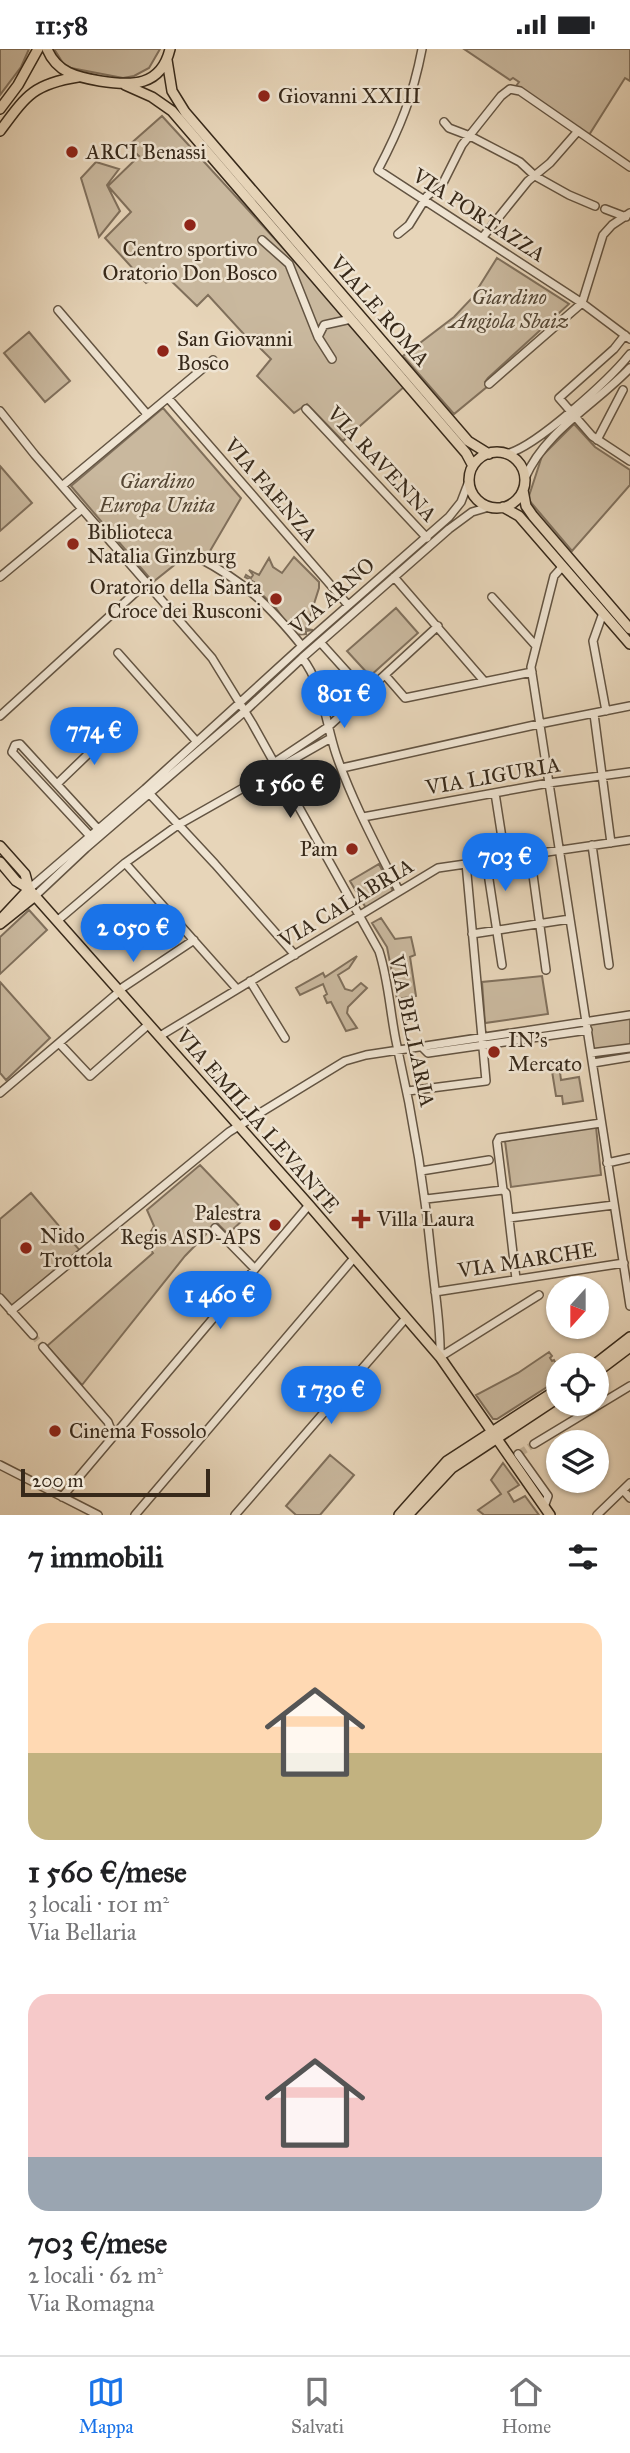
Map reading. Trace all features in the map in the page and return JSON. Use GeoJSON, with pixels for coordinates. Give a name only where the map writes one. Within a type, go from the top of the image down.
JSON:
{"type":"FeatureCollection","features":[{"type":"Feature","properties":{"kind":"main road"},"geometry":{"type":"LineString","coordinates":[[0,109],[18,85],[38,49]]}},
{"type":"Feature","properties":{"kind":"main road"},"geometry":{"type":"LineString","coordinates":[[47,49],[54,62],[79,77]]}},
{"type":"Feature","properties":{"kind":"main road"},"geometry":{"type":"LineString","coordinates":[[125,85],[150,79],[167,60],[170,49]]}},
{"type":"Feature","properties":{"kind":"main road","name":"VIALE ROMA"},"geometry":{"type":"LineString","coordinates":[[167,60],[175,98],[245,189],[351,319],[466,453],[473,466]]}},
{"type":"Feature","properties":{"kind":"main road"},"geometry":{"type":"LineString","coordinates":[[0,131],[20,103],[33,91],[48,83],[79,77]]}},
{"type":"Feature","properties":{"kind":"main road","name":"VIALE ROMA"},"geometry":{"type":"LineString","coordinates":[[79,77],[125,85],[152,97],[172,111],[245,189],[468,441],[489,454]]}},
{"type":"Feature","properties":{"kind":"main road"},"geometry":{"type":"LineString","coordinates":[[523,490],[515,501],[503,507],[489,507],[477,500],[470,488],[473,466],[489,454],[506,454],[518,462],[524,478],[526,506],[630,629]]}},
{"type":"Feature","properties":{"kind":"main road"},"geometry":{"type":"LineString","coordinates":[[503,507],[519,516],[630,644]]}},
{"type":"Feature","properties":{"kind":"main road"},"geometry":{"type":"LineString","coordinates":[[0,846],[25,874],[32,892]]}},
{"type":"Feature","properties":{"kind":"main road"},"geometry":{"type":"LineString","coordinates":[[0,863],[16,881],[32,892]]}},
{"type":"Feature","properties":{"kind":"main road"},"geometry":{"type":"LineString","coordinates":[[0,922],[32,892]]}},
{"type":"Feature","properties":{"kind":"main road","name":"VIA EMILIA LEVANTE"},"geometry":{"type":"LineString","coordinates":[[32,892],[440,1357],[509,1460],[547,1511]]}},
{"type":"Feature","properties":{"kind":"main road"},"geometry":{"type":"LineString","coordinates":[[609,1353],[630,1337]]}},
{"type":"Feature","properties":{"kind":"main road"},"geometry":{"type":"LineString","coordinates":[[609,1363],[630,1347]]}},
{"type":"Feature","properties":{"kind":"main road"},"geometry":{"type":"LineString","coordinates":[[414,1513],[445,1474],[493,1435],[546,1397]]}},
{"type":"Feature","properties":{"kind":"main road"},"geometry":{"type":"LineString","coordinates":[[399,1515],[447,1461],[546,1405]]}},
{"type":"Feature","properties":{"kind":"street","name":"VIA PORTAZZA"},"geometry":{"type":"LineString","coordinates":[[422,49],[416,79],[399,130],[377,170],[582,303],[628,337]]}},
{"type":"Feature","properties":{"kind":"street"},"geometry":{"type":"LineString","coordinates":[[398,234],[409,225],[430,193],[442,185],[462,145],[501,96],[514,88],[630,167]]}},
{"type":"Feature","properties":{"kind":"street"},"geometry":{"type":"LineString","coordinates":[[444,122],[449,128],[520,162],[535,176],[569,195],[595,206]]}},
{"type":"Feature","properties":{"kind":"street"},"geometry":{"type":"LineString","coordinates":[[482,238],[528,181],[550,163],[578,131]]}},
{"type":"Feature","properties":{"kind":"street"},"geometry":{"type":"LineString","coordinates":[[605,209],[628,215]]}},
{"type":"Feature","properties":{"kind":"street"},"geometry":{"type":"LineString","coordinates":[[489,384],[582,303],[603,235],[612,225],[628,215]]}},
{"type":"Feature","properties":{"kind":"street"},"geometry":{"type":"LineString","coordinates":[[262,240],[289,264],[318,337],[332,359]]}},
{"type":"Feature","properties":{"kind":"street"},"geometry":{"type":"LineString","coordinates":[[58,310],[146,414]]}},
{"type":"Feature","properties":{"kind":"street","name":"VIALE ROMA"},"geometry":{"type":"LineString","coordinates":[[318,337],[324,325],[351,319]]}},
{"type":"Feature","properties":{"kind":"street"},"geometry":{"type":"LineString","coordinates":[[628,337],[559,398],[597,440],[630,461]]}},
{"type":"Feature","properties":{"kind":"street"},"geometry":{"type":"LineString","coordinates":[[506,454],[529,444],[570,411],[612,375],[630,354]]}},
{"type":"Feature","properties":{"kind":"street"},"geometry":{"type":"LineString","coordinates":[[62,486],[213,360]]}},
{"type":"Feature","properties":{"kind":"street"},"geometry":{"type":"LineString","coordinates":[[524,478],[537,454],[630,368]]}},
{"type":"Feature","properties":{"kind":"street"},"geometry":{"type":"LineString","coordinates":[[597,440],[623,390]]}},
{"type":"Feature","properties":{"kind":"street","name":"VIA FAENZA"},"geometry":{"type":"LineString","coordinates":[[168,398],[348,605]]}},
{"type":"Feature","properties":{"kind":"street","name":"VIA RAVENNA"},"geometry":{"type":"LineString","coordinates":[[306,409],[432,544]]}},
{"type":"Feature","properties":{"kind":"street","name":"VIA BELLARIA"},"geometry":{"type":"LineString","coordinates":[[0,411],[204,648],[276,766],[383,962],[426,1199],[440,1332],[440,1357]]}},
{"type":"Feature","properties":{"kind":"street","name":"VIA ARNO"},"geometry":{"type":"LineString","coordinates":[[32,892],[86,848],[302,646],[457,509],[469,481]]}},
{"type":"Feature","properties":{"kind":"street","name":"VIA ARNO"},"geometry":{"type":"LineString","coordinates":[[32,892],[98,829],[244,712],[432,544],[472,512],[489,507]]}},
{"type":"Feature","properties":{"kind":"street"},"geometry":{"type":"LineString","coordinates":[[0,565],[3,574],[82,509]]}},
{"type":"Feature","properties":{"kind":"street"},"geometry":{"type":"LineString","coordinates":[[197,557],[244,584],[302,646]]}},
{"type":"Feature","properties":{"kind":"street"},"geometry":{"type":"LineString","coordinates":[[563,566],[554,576],[532,672],[630,1305]]}},
{"type":"Feature","properties":{"kind":"street"},"geometry":{"type":"LineString","coordinates":[[394,577],[484,681]]}},
{"type":"Feature","properties":{"kind":"street"},"geometry":{"type":"LineString","coordinates":[[0,716],[147,582]]}},
{"type":"Feature","properties":{"kind":"street"},"geometry":{"type":"LineString","coordinates":[[492,597],[536,646]]}},
{"type":"Feature","properties":{"kind":"street"},"geometry":{"type":"LineString","coordinates":[[603,613],[593,641],[606,711]]}},
{"type":"Feature","properties":{"kind":"street"},"geometry":{"type":"LineString","coordinates":[[276,766],[328,727],[438,626]]}},
{"type":"Feature","properties":{"kind":"street"},"geometry":{"type":"LineString","coordinates":[[320,642],[365,692]]}},
{"type":"Feature","properties":{"kind":"street"},"geometry":{"type":"LineString","coordinates":[[118,653],[197,742]]}},
{"type":"Feature","properties":{"kind":"street"},"geometry":{"type":"LineString","coordinates":[[302,658],[312,678],[342,768],[399,891]]}},
{"type":"Feature","properties":{"kind":"street"},"geometry":{"type":"LineString","coordinates":[[385,675],[405,698],[532,672]]}},
{"type":"Feature","properties":{"kind":"street"},"geometry":{"type":"LineString","coordinates":[[342,768],[630,706]]}},
{"type":"Feature","properties":{"kind":"street"},"geometry":{"type":"LineString","coordinates":[[594,714],[611,842]]}},
{"type":"Feature","properties":{"kind":"street"},"geometry":{"type":"LineString","coordinates":[[57,784],[112,731]]}},
{"type":"Feature","properties":{"kind":"street"},"geometry":{"type":"LineString","coordinates":[[57,921],[125,863],[178,825],[276,766],[331,738]]}},
{"type":"Feature","properties":{"kind":"street"},"geometry":{"type":"LineString","coordinates":[[90,836],[12,752],[15,745],[20,744],[98,829]]}},
{"type":"Feature","properties":{"kind":"street","name":"VIA LIGURIA"},"geometry":{"type":"LineString","coordinates":[[363,817],[549,783],[630,772]]}},
{"type":"Feature","properties":{"kind":"street"},"geometry":{"type":"LineString","coordinates":[[147,791],[295,955]]}},
{"type":"Feature","properties":{"kind":"street"},"geometry":{"type":"LineString","coordinates":[[495,793],[505,857]]}},
{"type":"Feature","properties":{"kind":"street","name":"VIA CALABRIA"},"geometry":{"type":"LineString","coordinates":[[160,1036],[438,868],[630,840]]}},
{"type":"Feature","properties":{"kind":"street"},"geometry":{"type":"LineString","coordinates":[[592,845],[609,965]]}},
{"type":"Feature","properties":{"kind":"street"},"geometry":{"type":"LineString","coordinates":[[530,853],[546,970]]}},
{"type":"Feature","properties":{"kind":"street"},"geometry":{"type":"LineString","coordinates":[[486,860],[502,965]]}},
{"type":"Feature","properties":{"kind":"street"},"geometry":{"type":"LineString","coordinates":[[125,863],[237,989]]}},
{"type":"Feature","properties":{"kind":"street"},"geometry":{"type":"LineString","coordinates":[[408,1091],[486,1081],[480,1041],[466,863]]}},
{"type":"Feature","properties":{"kind":"street"},"geometry":{"type":"LineString","coordinates":[[472,934],[570,919]]}},
{"type":"Feature","properties":{"kind":"street"},"geometry":{"type":"LineString","coordinates":[[0,1093],[119,991],[194,940]]}},
{"type":"Feature","properties":{"kind":"street"},"geometry":{"type":"LineString","coordinates":[[250,981],[285,1038]]}},
{"type":"Feature","properties":{"kind":"street"},"geometry":{"type":"LineString","coordinates":[[11,1311],[240,1126],[345,1061],[421,1046],[428,1053],[586,1021],[630,1015]]}},
{"type":"Feature","properties":{"kind":"street","name":"VIA EMILIA LEVANTE"},"geometry":{"type":"LineString","coordinates":[[60,1043],[90,1076],[149,1024]]}},
{"type":"Feature","properties":{"kind":"street"},"geometry":{"type":"LineString","coordinates":[[480,1041],[587,1030]]}},
{"type":"Feature","properties":{"kind":"street"},"geometry":{"type":"LineString","coordinates":[[591,1053],[630,1048]]}},
{"type":"Feature","properties":{"kind":"street"},"geometry":{"type":"LineString","coordinates":[[593,1063],[630,1057]]}},
{"type":"Feature","properties":{"kind":"street"},"geometry":{"type":"LineString","coordinates":[[516,1279],[497,1142],[499,1138],[601,1123]]}},
{"type":"Feature","properties":{"kind":"street"},"geometry":{"type":"LineString","coordinates":[[607,1163],[630,1158]]}},
{"type":"Feature","properties":{"kind":"street"},"geometry":{"type":"LineString","coordinates":[[421,1171],[489,1160]]}},
{"type":"Feature","properties":{"kind":"street"},"geometry":{"type":"LineString","coordinates":[[426,1199],[503,1190]]}},
{"type":"Feature","properties":{"kind":"street"},"geometry":{"type":"LineString","coordinates":[[62,1497],[110,1437],[309,1205]]}},
{"type":"Feature","properties":{"kind":"street"},"geometry":{"type":"LineString","coordinates":[[509,1219],[614,1205]]}},
{"type":"Feature","properties":{"kind":"street"},"geometry":{"type":"LineString","coordinates":[[215,1228],[255,1269]]}},
{"type":"Feature","properties":{"kind":"street"},"geometry":{"type":"LineString","coordinates":[[135,1515],[354,1258]]}},
{"type":"Feature","properties":{"kind":"street","name":"VIA MARCHE"},"geometry":{"type":"LineString","coordinates":[[435,1292],[624,1263]]}},
{"type":"Feature","properties":{"kind":"street"},"geometry":{"type":"LineString","coordinates":[[440,1357],[539,1295]]}},
{"type":"Feature","properties":{"kind":"street"},"geometry":{"type":"LineString","coordinates":[[0,1298],[33,1335]]}},
{"type":"Feature","properties":{"kind":"street"},"geometry":{"type":"LineString","coordinates":[[235,1515],[406,1318]]}},
{"type":"Feature","properties":{"kind":"street"},"geometry":{"type":"LineString","coordinates":[[43,1347],[108,1422],[110,1437]]}},
{"type":"Feature","properties":{"kind":"street"},"geometry":{"type":"LineString","coordinates":[[534,1444],[630,1386]]}},
{"type":"Feature","properties":{"kind":"street","name":"VIA EMILIA LEVANTE"},"geometry":{"type":"LineString","coordinates":[[509,1460],[519,1454],[548,1496],[547,1511]]}},
{"type":"Feature","properties":{"kind":"street"},"geometry":{"type":"LineString","coordinates":[[0,1465],[98,1515]]}},
{"type":"Feature","properties":{"kind":"street"},"geometry":{"type":"LineString","coordinates":[[597,1515],[630,1483]]}},
{"type":"Feature","properties":{"kind":"street"},"geometry":{"type":"LineString","coordinates":[[623,1490],[630,1498]]}},
{"type":"Feature","properties":{"kind":"green space"},"geometry":{"type":"Polygon","coordinates":[[[0,49],[29,49],[21,67],[0,95],[0,49]]]}},
{"type":"Feature","properties":{"kind":"green space"},"geometry":{"type":"Polygon","coordinates":[[[54,49],[160,49],[149,68],[123,78],[71,68],[63,63],[54,49]]]}},
{"type":"Feature","properties":{"kind":"green space"},"geometry":{"type":"Polygon","coordinates":[[[464,49],[630,49],[630,81],[625,78],[589,135],[516,86],[519,82],[513,78],[510,80],[464,49]]]}},
{"type":"Feature","properties":{"kind":"green space","name":"Centro sportivo Oratorio Don Bosco"},"geometry":{"type":"Polygon","coordinates":[[[162,116],[318,286],[405,386],[343,441],[307,404],[294,413],[257,376],[271,359],[253,341],[258,337],[251,342],[208,295],[197,306],[163,273],[146,283],[105,238],[131,212],[108,186],[139,156],[128,146],[162,116]]]}},
{"type":"Feature","properties":{"kind":"green space"},"geometry":{"type":"Polygon","coordinates":[[[96,162],[119,169],[107,185],[120,211],[99,237],[81,178],[96,162]]]}},
{"type":"Feature","properties":{"kind":"green space","name":"Giardino Angiola Sbaiz"},"geometry":{"type":"Polygon","coordinates":[[[497,258],[569,304],[488,378],[485,382],[488,386],[454,414],[403,356],[454,317],[472,298],[497,258]]]}},
{"type":"Feature","properties":{"kind":"green space"},"geometry":{"type":"Polygon","coordinates":[[[29,332],[70,381],[45,402],[4,353],[29,332]]]}},
{"type":"Feature","properties":{"kind":"green space","name":"Giardino Europa Unita"},"geometry":{"type":"Polygon","coordinates":[[[163,408],[241,498],[203,563],[187,555],[153,582],[71,486],[163,408]]]}},
{"type":"Feature","properties":{"kind":"green space"},"geometry":{"type":"Polygon","coordinates":[[[574,424],[595,447],[630,470],[630,485],[572,551],[528,499],[542,456],[574,424]]]}},
{"type":"Feature","properties":{"kind":"green space"},"geometry":{"type":"Polygon","coordinates":[[[0,466],[32,503],[0,531],[0,466]]]}},
{"type":"Feature","properties":{"kind":"green space"},"geometry":{"type":"Polygon","coordinates":[[[294,557],[319,582],[306,629],[313,630],[295,635],[275,607],[253,586],[254,582],[245,577],[246,575],[251,578],[253,575],[249,570],[259,575],[269,558],[273,567],[282,573],[294,557]]]}},
{"type":"Feature","properties":{"kind":"green space"},"geometry":{"type":"Polygon","coordinates":[[[396,608],[418,633],[370,676],[347,651],[396,608]]]}},
{"type":"Feature","properties":{"kind":"green space"},"geometry":{"type":"Polygon","coordinates":[[[379,864],[393,891],[366,908],[350,881],[379,864]]]}},
{"type":"Feature","properties":{"kind":"green space"},"geometry":{"type":"Polygon","coordinates":[[[29,910],[47,930],[0,974],[0,937],[29,910]]]}},
{"type":"Feature","properties":{"kind":"green space"},"geometry":{"type":"Polygon","coordinates":[[[381,918],[395,939],[411,937],[415,955],[410,957],[416,996],[397,999],[387,947],[372,923],[381,918]]]}},
{"type":"Feature","properties":{"kind":"green space"},"geometry":{"type":"Polygon","coordinates":[[[357,956],[349,968],[338,975],[345,989],[352,991],[361,983],[367,988],[348,1007],[347,1013],[357,1028],[346,1031],[331,1002],[327,1003],[323,984],[300,995],[296,988],[323,973],[325,977],[357,956]]]}},
{"type":"Feature","properties":{"kind":"green space"},"geometry":{"type":"Polygon","coordinates":[[[542,976],[548,1014],[485,1023],[482,982],[542,976]]]}},
{"type":"Feature","properties":{"kind":"green space"},"geometry":{"type":"Polygon","coordinates":[[[0,982],[50,1038],[6,1080],[0,1073],[0,982]]]}},
{"type":"Feature","properties":{"kind":"green space"},"geometry":{"type":"Polygon","coordinates":[[[630,1015],[630,1048],[591,1053],[586,1021],[630,1015]]]}},
{"type":"Feature","properties":{"kind":"green space"},"geometry":{"type":"Polygon","coordinates":[[[559,1064],[561,1080],[579,1077],[583,1101],[563,1104],[562,1096],[556,1096],[551,1065],[559,1064]]]}},
{"type":"Feature","properties":{"kind":"green space"},"geometry":{"type":"Polygon","coordinates":[[[596,1127],[601,1175],[511,1187],[505,1141],[596,1127]]]}},
{"type":"Feature","properties":{"kind":"green space"},"geometry":{"type":"Polygon","coordinates":[[[200,1165],[248,1215],[228,1234],[217,1223],[185,1256],[82,1385],[47,1346],[153,1253],[145,1242],[154,1226],[147,1210],[200,1165]]]}},
{"type":"Feature","properties":{"kind":"green space"},"geometry":{"type":"Polygon","coordinates":[[[31,1193],[82,1253],[11,1311],[0,1298],[0,1219],[31,1193]]]}},
{"type":"Feature","properties":{"kind":"green space"},"geometry":{"type":"Polygon","coordinates":[[[546,1354],[546,1388],[493,1419],[476,1395],[518,1373],[546,1354]]]}},
{"type":"Feature","properties":{"kind":"green space"},"geometry":{"type":"Polygon","coordinates":[[[330,1455],[354,1475],[320,1515],[296,1515],[286,1506],[330,1455]]]}},
{"type":"Feature","properties":{"kind":"green space"},"geometry":{"type":"Polygon","coordinates":[[[503,1463],[519,1485],[508,1492],[514,1502],[525,1496],[539,1515],[484,1515],[478,1510],[501,1494],[491,1480],[503,1463]]]}},
{"type":"Feature","properties":{"kind":"tunnel"},"geometry":{"type":"LineString","coordinates":[[33,1335],[43,1347]]}},
{"type":"Feature","properties":{"kind":"tunnel"},"geometry":{"type":"LineString","coordinates":[[520,1453],[534,1444]]}},
{"type":"Feature","properties":{"kind":"place","name":"Giovanni XXIII"},"geometry":{"type":"Point","coordinates":[264,96]}},
{"type":"Feature","properties":{"kind":"place","name":"ARCI Benassi"},"geometry":{"type":"Point","coordinates":[72,152]}},
{"type":"Feature","properties":{"kind":"place","name":"Centro sportivo Oratorio Don Bosco"},"geometry":{"type":"Point","coordinates":[190,225]}},
{"type":"Feature","properties":{"kind":"place","name":"San Giovanni Bosco"},"geometry":{"type":"Point","coordinates":[163,351]}},
{"type":"Feature","properties":{"kind":"place","name":"Biblioteca Natalia Ginzburg"},"geometry":{"type":"Point","coordinates":[73,544]}},
{"type":"Feature","properties":{"kind":"place","name":"Oratorio della Santa Croce dei Rusconi"},"geometry":{"type":"Point","coordinates":[276,599]}},
{"type":"Feature","properties":{"kind":"place","name":"Pam"},"geometry":{"type":"Point","coordinates":[352,849]}},
{"type":"Feature","properties":{"kind":"place","name":"IN's Mercato"},"geometry":{"type":"Point","coordinates":[494,1052]}},
{"type":"Feature","properties":{"kind":"place","name":"Villa Laura"},"geometry":{"type":"Point","coordinates":[361,1219]}},
{"type":"Feature","properties":{"kind":"place","name":"Palestra Regis ASD-APS"},"geometry":{"type":"Point","coordinates":[275,1225]}},
{"type":"Feature","properties":{"kind":"place","name":"Nido Trottola"},"geometry":{"type":"Point","coordinates":[26,1248]}},
{"type":"Feature","properties":{"kind":"place","name":"Cinema Fossolo"},"geometry":{"type":"Point","coordinates":[55,1431]}}]}
